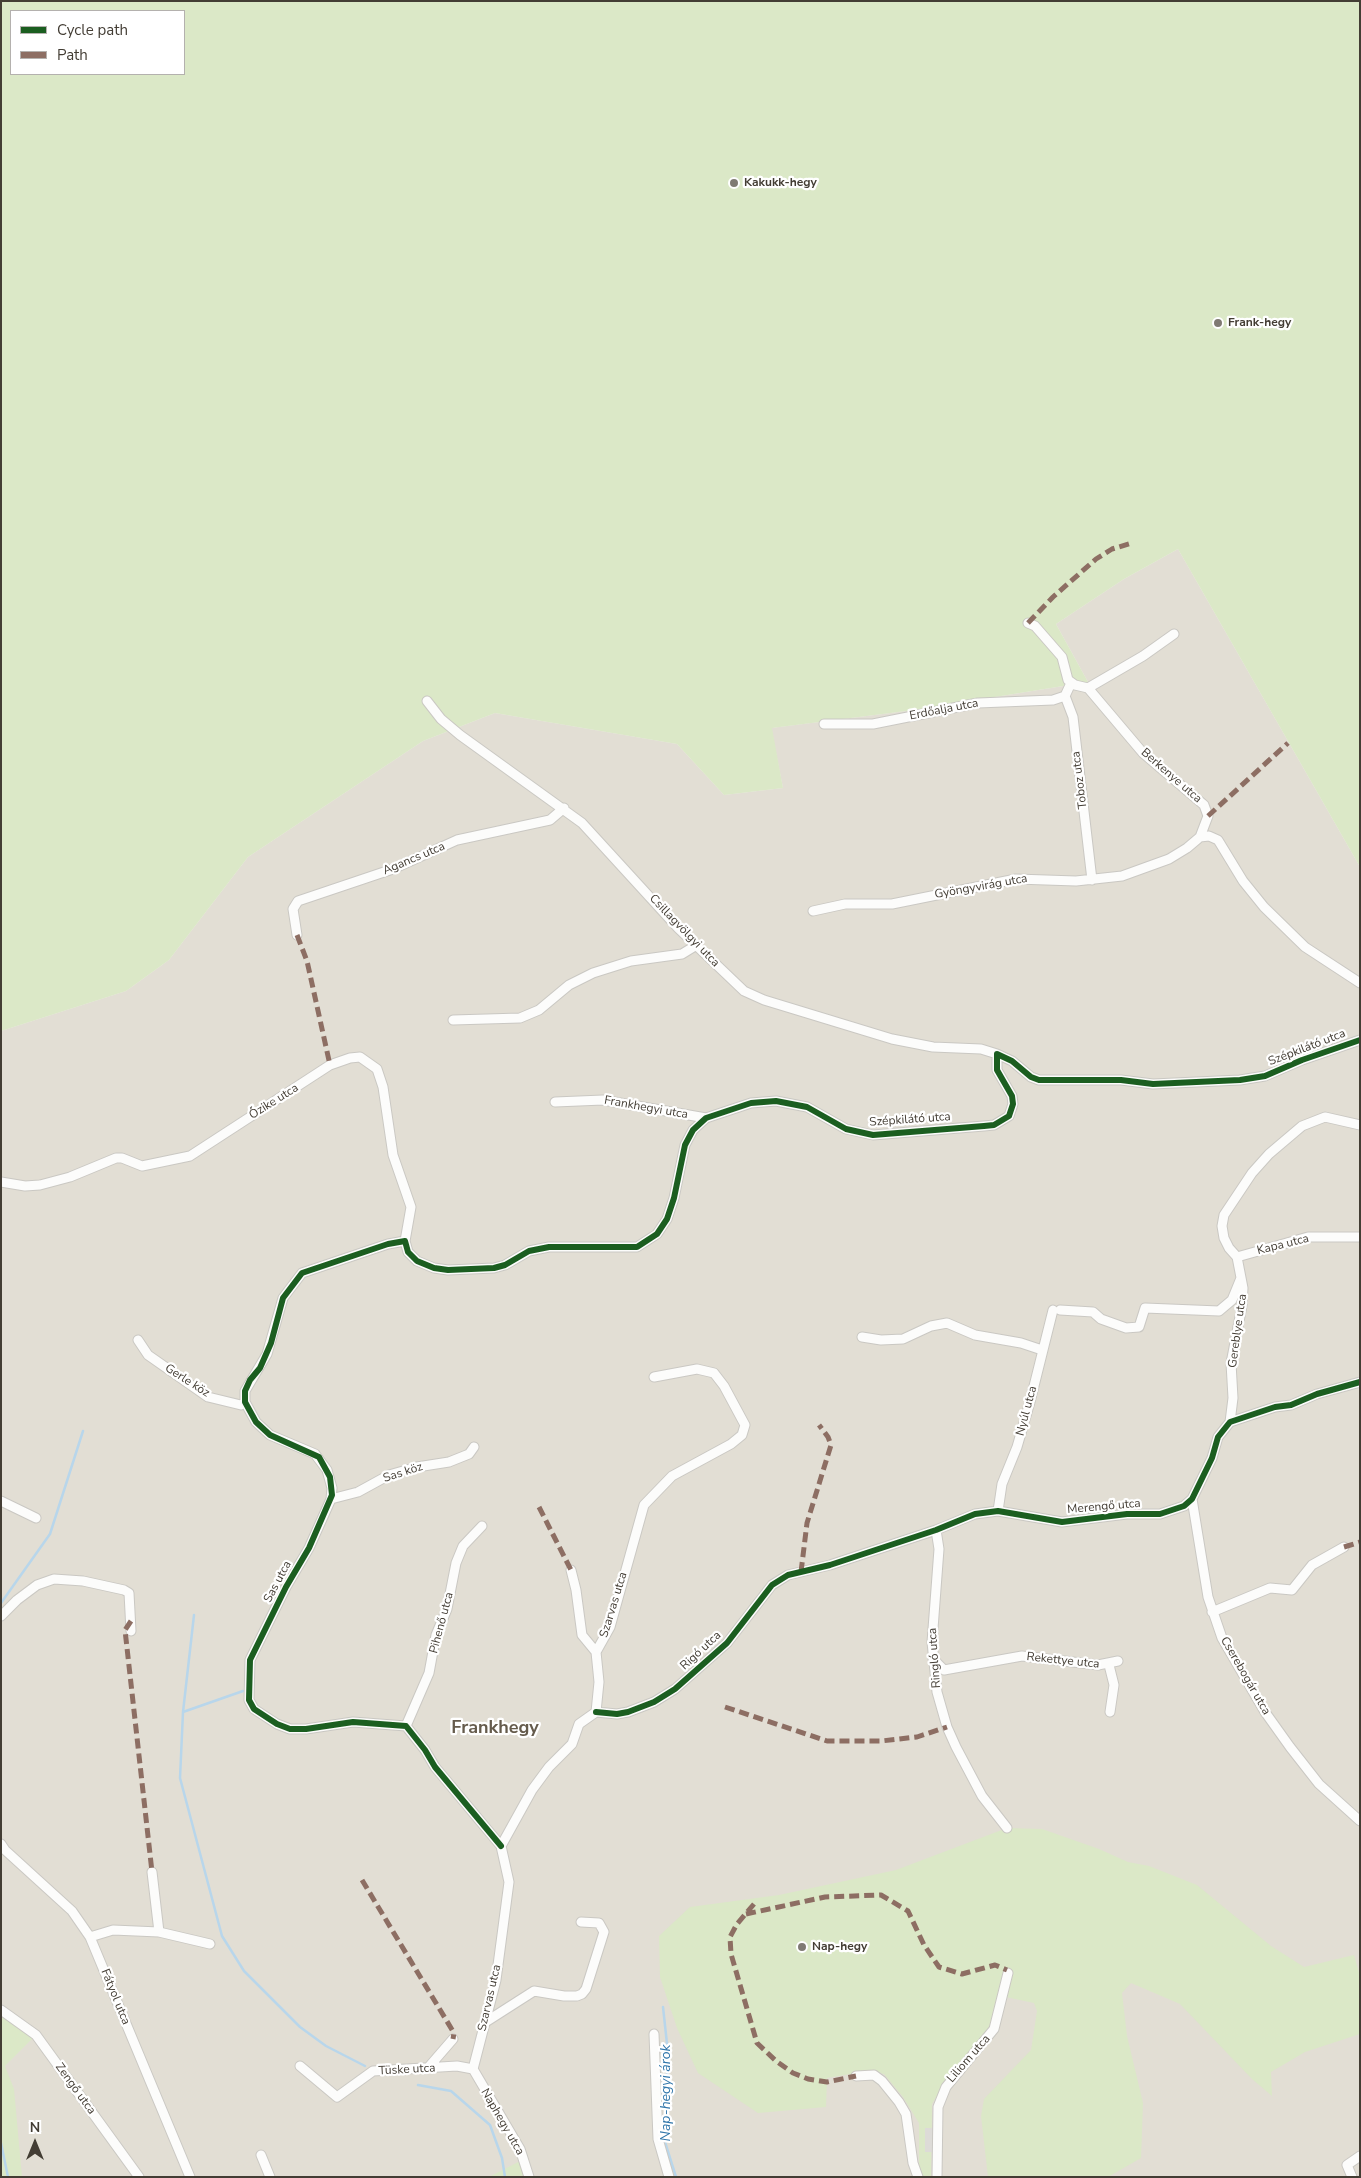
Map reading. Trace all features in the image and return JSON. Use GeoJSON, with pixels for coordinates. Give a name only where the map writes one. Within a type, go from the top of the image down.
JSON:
{"type":"FeatureCollection","features":[{"type":"Feature","properties":{"kind":"street"},"geometry":{"type":"LineString","coordinates":[[1028,623],[1035,626],[1062,657],[1066,674],[1071,683],[1088,688],[1143,656],[1174,634]]}},
{"type":"Feature","properties":{"kind":"street"},"geometry":{"type":"LineString","coordinates":[[1065,696],[1071,683]]}},
{"type":"Feature","properties":{"kind":"street","name":"Berkenye utca"},"geometry":{"type":"LineString","coordinates":[[1088,688],[1143,753],[1204,805],[1208,816],[1200,837]]}},
{"type":"Feature","properties":{"kind":"street","name":"Erdőalja utca"},"geometry":{"type":"LineString","coordinates":[[824,724],[873,724],[978,703],[1053,700],[1065,696]]}},
{"type":"Feature","properties":{"kind":"street","name":"Toboz utca"},"geometry":{"type":"LineString","coordinates":[[1065,696],[1073,717],[1092,880]]}},
{"type":"Feature","properties":{"kind":"street","name":"Csillagvölgyi utca"},"geometry":{"type":"LineString","coordinates":[[427,701],[441,718],[460,735],[564,808],[597,837],[659,909],[739,987],[764,1000],[892,1039],[933,1047],[981,1049],[997,1054]]}},
{"type":"Feature","properties":{"kind":"street","name":"Agancs utca"},"geometry":{"type":"LineString","coordinates":[[297,935],[293,909],[298,902],[393,869],[457,840],[550,820],[564,808]]}},
{"type":"Feature","properties":{"kind":"street"},"geometry":{"type":"LineString","coordinates":[[1200,837],[1209,836],[1218,840],[1252,893],[1304,947],[1360,983]]}},
{"type":"Feature","properties":{"kind":"street","name":"Gyöngyvirág utca"},"geometry":{"type":"LineString","coordinates":[[813,911],[846,904],[892,904],[1016,880],[1092,880],[1122,876],[1169,859],[1200,837]]}},
{"type":"Feature","properties":{"kind":"street"},"geometry":{"type":"LineString","coordinates":[[453,1020],[520,1018],[540,1010],[569,985],[594,973],[631,961],[682,954],[695,946]]}},
{"type":"Feature","properties":{"kind":"street","name":"Szépkilátó utca"},"geometry":{"type":"LineString","coordinates":[[405,1241],[408,1252],[417,1261],[434,1268],[448,1270],[494,1268],[529,1252],[549,1247],[637,1247],[657,1234],[667,1219],[674,1198],[685,1145],[693,1130],[706,1118],[750,1103],[776,1101],[807,1107],[846,1129],[873,1135],[994,1125],[1009,1116],[1013,1104],[1012,1096],[997,1070],[997,1054],[1012,1061],[1032,1077],[1039,1080],[1121,1080],[1153,1084],[1240,1080],[1265,1076],[1302,1060],[1360,1040]]}},
{"type":"Feature","properties":{"kind":"street","name":"Őzike utca"},"geometry":{"type":"LineString","coordinates":[[1,1182],[25,1186],[40,1185],[70,1177],[116,1158],[122,1158],[142,1166],[190,1156],[330,1065],[350,1058],[360,1057],[377,1069],[383,1087],[393,1155],[411,1207],[405,1241]]}},
{"type":"Feature","properties":{"kind":"street","name":"Frankhegyi utca"},"geometry":{"type":"LineString","coordinates":[[555,1102],[603,1100],[706,1118]]}},
{"type":"Feature","properties":{"kind":"street","name":"Gereblye utca"},"geometry":{"type":"LineString","coordinates":[[1230,1422],[1233,1398],[1231,1363],[1242,1306],[1241,1278],[1237,1257],[1229,1248],[1224,1238],[1222,1226],[1224,1215],[1252,1173],[1269,1154],[1302,1126],[1325,1117],[1360,1124]]}},
{"type":"Feature","properties":{"kind":"street","name":"Kapa utca"},"geometry":{"type":"LineString","coordinates":[[1237,1257],[1308,1237],[1360,1237]]}},
{"type":"Feature","properties":{"kind":"street"},"geometry":{"type":"LineString","coordinates":[[245,1402],[245,1392],[250,1380],[260,1368],[271,1343],[283,1298],[292,1283],[302,1273],[388,1244],[405,1241]]}},
{"type":"Feature","properties":{"kind":"street","name":"Nyúl utca"},"geometry":{"type":"LineString","coordinates":[[998,1511],[1002,1484],[1017,1447],[1042,1350],[1056,1310],[1092,1312],[1101,1319],[1126,1328],[1139,1327],[1145,1308],[1219,1311],[1232,1300],[1241,1278]]}},
{"type":"Feature","properties":{"kind":"street"},"geometry":{"type":"LineString","coordinates":[[862,1337],[881,1340],[903,1339],[931,1326],[947,1323],[975,1335],[1021,1343],[1042,1350]]}},
{"type":"Feature","properties":{"kind":"street","name":"Gerle köz"},"geometry":{"type":"LineString","coordinates":[[138,1340],[148,1355],[208,1397],[240,1405],[245,1402]]}},
{"type":"Feature","properties":{"kind":"street","name":"Szarvas utca"},"geometry":{"type":"LineString","coordinates":[[596,1712],[599,1682],[596,1652],[601,1647],[610,1627],[644,1505],[672,1476],[731,1444],[742,1435],[745,1426],[724,1386],[714,1373],[697,1369],[654,1377]]}},
{"type":"Feature","properties":{"kind":"street"},"geometry":{"type":"LineString","coordinates":[[1192,1499],[1212,1458],[1218,1437],[1230,1422],[1275,1407],[1291,1405],[1318,1394],[1360,1382]]}},
{"type":"Feature","properties":{"kind":"street","name":"Sas utca"},"geometry":{"type":"LineString","coordinates":[[245,1402],[256,1422],[270,1435],[319,1457],[330,1476],[331,1499],[306,1554],[286,1587],[250,1660],[249,1700],[254,1709],[277,1724],[290,1728],[306,1729],[353,1722],[406,1726]]}},
{"type":"Feature","properties":{"kind":"street","name":"Sas köz"},"geometry":{"type":"LineString","coordinates":[[331,1499],[358,1492],[389,1474],[449,1462],[469,1454],[474,1447]]}},
{"type":"Feature","properties":{"kind":"street","name":"Merengő utca"},"geometry":{"type":"LineString","coordinates":[[801,1572],[830,1565],[936,1530],[975,1514],[998,1511],[1062,1522],[1127,1514],[1160,1514],[1184,1506],[1192,1499]]}},
{"type":"Feature","properties":{"kind":"street","name":"Cserebogár utca"},"geometry":{"type":"LineString","coordinates":[[1192,1499],[1203,1573],[1212,1612],[1222,1638],[1265,1712],[1319,1784],[1360,1821]]}},
{"type":"Feature","properties":{"kind":"street"},"geometry":{"type":"LineString","coordinates":[[1,1501],[36,1518]]}},
{"type":"Feature","properties":{"kind":"street","name":"Pihenő utca"},"geometry":{"type":"LineString","coordinates":[[406,1726],[429,1673],[436,1635],[447,1609],[456,1563],[463,1546],[482,1526]]}},
{"type":"Feature","properties":{"kind":"street","name":"Ringló utca"},"geometry":{"type":"LineString","coordinates":[[936,1530],[939,1549],[938,1586],[932,1627],[937,1692],[947,1727],[982,1796],[1007,1828]]}},
{"type":"Feature","properties":{"kind":"street"},"geometry":{"type":"LineString","coordinates":[[1212,1612],[1270,1588],[1292,1590],[1312,1565],[1344,1547]]}},
{"type":"Feature","properties":{"kind":"street"},"geometry":{"type":"LineString","coordinates":[[571,1570],[582,1635],[596,1652]]}},
{"type":"Feature","properties":{"kind":"street","name":"Rigó utca"},"geometry":{"type":"LineString","coordinates":[[596,1712],[607,1714],[628,1712],[654,1702],[675,1689],[728,1642],[772,1585],[788,1575],[801,1572]]}},
{"type":"Feature","properties":{"kind":"street"},"geometry":{"type":"LineString","coordinates":[[1,1616],[17,1600],[37,1585],[54,1579],[93,1583],[124,1590],[129,1593],[131,1631]]}},
{"type":"Feature","properties":{"kind":"street","name":"Rekettye utca"},"geometry":{"type":"LineString","coordinates":[[933,1659],[944,1670],[1022,1656],[1109,1664],[1118,1661]]}},
{"type":"Feature","properties":{"kind":"street","name":"Rekettye utca"},"geometry":{"type":"LineString","coordinates":[[1109,1664],[1114,1686],[1110,1712]]}},
{"type":"Feature","properties":{"kind":"street"},"geometry":{"type":"LineString","coordinates":[[406,1726],[425,1750],[435,1767],[501,1846],[532,1790],[549,1767],[572,1744],[579,1724],[596,1712]]}},
{"type":"Feature","properties":{"kind":"street","name":"Fátyol utca"},"geometry":{"type":"LineString","coordinates":[[1,1844],[5,1850],[72,1911],[90,1937],[190,2177]]}},
{"type":"Feature","properties":{"kind":"street","name":"Szarvas utca"},"geometry":{"type":"LineString","coordinates":[[472,2069],[496,1980],[509,1882],[501,1846]]}},
{"type":"Feature","properties":{"kind":"street"},"geometry":{"type":"LineString","coordinates":[[152,1872],[159,1932]]}},
{"type":"Feature","properties":{"kind":"street"},"geometry":{"type":"LineString","coordinates":[[484,2023],[534,1991],[564,1996],[582,1994],[586,1989],[604,1932],[600,1923],[581,1922]]}},
{"type":"Feature","properties":{"kind":"street"},"geometry":{"type":"LineString","coordinates":[[90,1937],[113,1930],[159,1932],[210,1944]]}},
{"type":"Feature","properties":{"kind":"street","name":"Liliom utca"},"geometry":{"type":"LineString","coordinates":[[936,2177],[938,2106],[946,2087],[994,2029],[1008,1973]]}},
{"type":"Feature","properties":{"kind":"street","name":"Zengő utca"},"geometry":{"type":"LineString","coordinates":[[1,2010],[36,2036],[139,2177]]}},
{"type":"Feature","properties":{"kind":"street"},"geometry":{"type":"LineString","coordinates":[[654,2034],[658,2139],[669,2177]]}},
{"type":"Feature","properties":{"kind":"street"},"geometry":{"type":"LineString","coordinates":[[427,2069],[453,2039]]}},
{"type":"Feature","properties":{"kind":"street","name":"Tüske utca"},"geometry":{"type":"LineString","coordinates":[[300,2066],[337,2097],[373,2071],[464,2066],[472,2069]]}},
{"type":"Feature","properties":{"kind":"street","name":"Naphegy utca"},"geometry":{"type":"LineString","coordinates":[[472,2069],[520,2148],[529,2177]]}},
{"type":"Feature","properties":{"kind":"street"},"geometry":{"type":"LineString","coordinates":[[856,2076],[874,2075],[882,2081],[899,2102],[906,2114],[913,2163],[918,2177]]}},
{"type":"Feature","properties":{"kind":"street"},"geometry":{"type":"LineString","coordinates":[[261,2155],[270,2177]]}},
{"type":"Feature","properties":{"kind":"street"},"geometry":{"type":"LineString","coordinates":[[1352,2177],[1347,2165],[1360,2156]]}},
{"type":"Feature","properties":{"kind":"shaded area"},"geometry":{"type":"Polygon","coordinates":[[[1178,549],[1360,867],[1360,2177],[1,2177],[1,1031],[126,991],[169,960],[248,857],[423,741],[495,713],[677,744],[724,795],[783,788],[771,728],[914,710],[1088,682],[1056,624],[1124,579],[1178,549]]]}},
{"type":"Feature","properties":{"kind":"shaded area"},"geometry":{"type":"Polygon","coordinates":[[[925,2128],[933,2128],[933,2152],[925,2152],[925,2128]]]}},
{"type":"Feature","properties":{"kind":"green space"},"geometry":{"type":"Polygon","coordinates":[[[1,1],[1360,1],[1360,867],[1178,549],[1124,579],[1056,624],[1088,682],[914,710],[772,728],[783,788],[724,795],[677,744],[495,713],[423,741],[248,857],[169,960],[126,991],[1,1031],[1,1]]]}},
{"type":"Feature","properties":{"kind":"green space"},"geometry":{"type":"Polygon","coordinates":[[[1007,1828],[1042,1829],[1099,1849],[1128,1862],[1149,1866],[1197,1885],[1271,1946],[1304,1967],[1354,1955],[1360,1976],[1360,2034],[1305,2052],[1271,2072],[1272,2096],[1252,2079],[1180,2004],[1131,1983],[1122,1993],[1127,2036],[1143,2103],[1141,2158],[1108,2177],[988,2177],[981,2116],[984,2099],[1031,2050],[1037,2011],[1034,2003],[1001,1996],[998,2010],[987,2032],[950,2074],[932,2104],[931,2177],[922,2177],[919,2173],[919,2123],[903,2097],[884,2074],[869,2071],[827,2078],[826,2107],[758,2113],[698,2073],[677,2028],[660,1977],[659,1936],[690,1907],[779,1895],[896,1870],[1007,1828]]]}},
{"type":"Feature","properties":{"kind":"green space"},"geometry":{"type":"Polygon","coordinates":[[[1,2014],[33,2038],[5,2066],[14,2089],[22,2177],[1,2177],[1,2014]]]}},
{"type":"Feature","properties":{"kind":"green space"},"geometry":{"type":"Polygon","coordinates":[[[524,2159],[529,2177],[489,2177],[524,2159]]]}},
{"type":"Feature","properties":{"kind":"waterway"},"geometry":{"type":"LineString","coordinates":[[1,1603],[50,1534],[83,1431]]}},
{"type":"Feature","properties":{"kind":"waterway"},"geometry":{"type":"LineString","coordinates":[[194,1615],[183,1712],[180,1778],[222,1936],[244,1971],[300,2027],[326,2046],[365,2066]]}},
{"type":"Feature","properties":{"kind":"waterway"},"geometry":{"type":"LineString","coordinates":[[183,1712],[243,1691]]}},
{"type":"Feature","properties":{"kind":"waterway","name":"Nap-hegyi árok"},"geometry":{"type":"LineString","coordinates":[[663,2007],[668,2053],[664,2139],[676,2177]]}},
{"type":"Feature","properties":{"kind":"waterway"},"geometry":{"type":"LineString","coordinates":[[418,2085],[451,2091],[490,2125],[502,2158],[505,2177]]}},
{"type":"Feature","properties":{"kind":"waterway"},"geometry":{"type":"LineString","coordinates":[[1,2143],[8,2177]]}},
{"type":"Feature","properties":{"kind":"marked path"},"geometry":{"type":"LineString","coordinates":[[1028,623],[1053,597],[1096,559],[1112,549],[1132,543]]}},
{"type":"Feature","properties":{"kind":"marked path"},"geometry":{"type":"LineString","coordinates":[[1208,816],[1288,743]]}},
{"type":"Feature","properties":{"kind":"marked path"},"geometry":{"type":"LineString","coordinates":[[297,935],[307,961],[330,1065]]}},
{"type":"Feature","properties":{"kind":"marked path"},"geometry":{"type":"LineString","coordinates":[[801,1572],[807,1523],[831,1445],[828,1437],[819,1425]]}},
{"type":"Feature","properties":{"kind":"marked path"},"geometry":{"type":"LineString","coordinates":[[539,1507],[571,1570]]}},
{"type":"Feature","properties":{"kind":"marked path"},"geometry":{"type":"LineString","coordinates":[[1344,1547],[1360,1542]]}},
{"type":"Feature","properties":{"kind":"marked path"},"geometry":{"type":"LineString","coordinates":[[131,1621],[125,1630],[152,1872]]}},
{"type":"Feature","properties":{"kind":"marked path"},"geometry":{"type":"LineString","coordinates":[[725,1707],[827,1741],[881,1741],[917,1737],[947,1727]]}},
{"type":"Feature","properties":{"kind":"marked path"},"geometry":{"type":"LineString","coordinates":[[362,1880],[454,2033],[453,2039]]}},
{"type":"Feature","properties":{"kind":"marked path"},"geometry":{"type":"LineString","coordinates":[[746,1914],[825,1897],[881,1895],[908,1911],[924,1945],[939,1967],[962,1974],[995,1965],[1007,1970]]}},
{"type":"Feature","properties":{"kind":"marked path"},"geometry":{"type":"LineString","coordinates":[[754,1904],[737,1924],[730,1937],[731,1954],[757,2043],[776,2061],[793,2073],[808,2079],[827,2082],[856,2076]]}},
{"type":"Feature","properties":{"kind":"cycle path"},"geometry":{"type":"LineString","coordinates":[[501,1846],[435,1767],[425,1750],[406,1726],[353,1722],[306,1729],[290,1729],[277,1724],[254,1709],[249,1700],[250,1660],[286,1587],[309,1548],[332,1495],[330,1477],[319,1457],[270,1435],[256,1422],[245,1402],[245,1391],[250,1380],[260,1368],[271,1343],[283,1298],[302,1273],[388,1244],[405,1241],[408,1252],[417,1261],[434,1268],[448,1270],[494,1268],[505,1265],[529,1251],[549,1247],[637,1247],[657,1234],[667,1219],[674,1198],[685,1145],[693,1130],[706,1118],[751,1103],[776,1101],[807,1107],[846,1129],[873,1135],[994,1125],[1009,1116],[1013,1104],[1012,1096],[997,1070],[997,1054],[1012,1061],[1031,1077],[1039,1080],[1121,1080],[1153,1084],[1240,1080],[1265,1076],[1302,1060],[1360,1040]]}},
{"type":"Feature","properties":{"kind":"cycle path"},"geometry":{"type":"LineString","coordinates":[[596,1712],[617,1714],[628,1712],[654,1702],[675,1689],[727,1643],[772,1585],[788,1575],[830,1565],[936,1530],[975,1514],[998,1511],[1062,1522],[1127,1514],[1160,1514],[1184,1506],[1192,1499],[1212,1458],[1218,1437],[1230,1422],[1275,1407],[1291,1405],[1317,1394],[1360,1382]]}},
{"type":"Feature","properties":{"kind":"place","name":"Kakukk-hegy"},"geometry":{"type":"Point","coordinates":[734,183]}},
{"type":"Feature","properties":{"kind":"place","name":"Frank-hegy"},"geometry":{"type":"Point","coordinates":[1218,323]}},
{"type":"Feature","properties":{"kind":"place","name":"Nap-hegy"},"geometry":{"type":"Point","coordinates":[802,1947]}},
{"type":"Feature","properties":{"kind":"district","name":"Frankhegy"},"geometry":{"type":"Point","coordinates":[495,1729]}}]}
